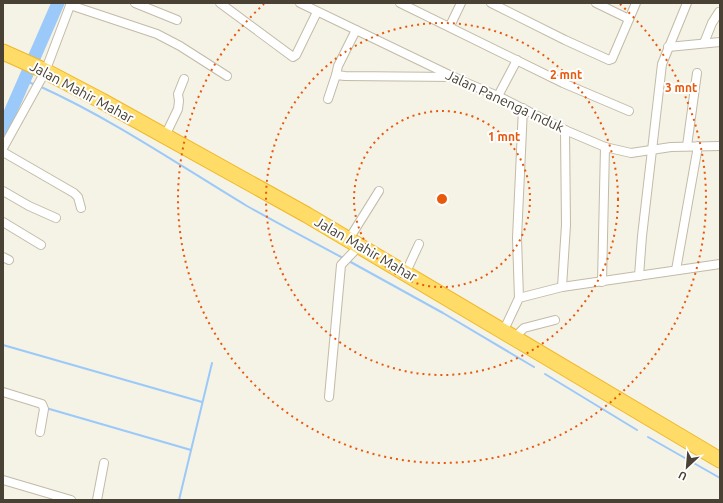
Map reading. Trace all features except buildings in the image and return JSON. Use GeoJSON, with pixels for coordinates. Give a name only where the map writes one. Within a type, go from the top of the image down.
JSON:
{"type":"FeatureCollection","features":[{"type":"Feature","properties":{"kind":"highway","name":"Jalan Mahir Mahar"},"geometry":{"type":"LineString","coordinates":[[3,52],[96,98],[354,242],[720,460]]}},
{"type":"Feature","properties":{"kind":"street"},"geometry":{"type":"LineString","coordinates":[[135,3],[177,20]]}},
{"type":"Feature","properties":{"kind":"street"},"geometry":{"type":"LineString","coordinates":[[220,3],[293,57],[296,55],[317,12]]}},
{"type":"Feature","properties":{"kind":"street","name":"Jalan Panenga Induk"},"geometry":{"type":"LineString","coordinates":[[300,3],[498,96],[565,130],[605,147],[631,153],[671,147],[720,146]]}},
{"type":"Feature","properties":{"kind":"street"},"geometry":{"type":"LineString","coordinates":[[400,3],[450,26],[516,60],[629,111]]}},
{"type":"Feature","properties":{"kind":"street"},"geometry":{"type":"LineString","coordinates":[[450,26],[462,3]]}},
{"type":"Feature","properties":{"kind":"street"},"geometry":{"type":"LineString","coordinates":[[491,3],[609,60],[612,59],[636,3]]}},
{"type":"Feature","properties":{"kind":"street"},"geometry":{"type":"LineString","coordinates":[[596,3],[629,19]]}},
{"type":"Feature","properties":{"kind":"street"},"geometry":{"type":"LineString","coordinates":[[639,276],[642,236],[662,64],[687,3]]}},
{"type":"Feature","properties":{"kind":"street"},"geometry":{"type":"LineString","coordinates":[[3,148],[43,71],[70,4],[163,37],[227,76]]}},
{"type":"Feature","properties":{"kind":"street"},"geometry":{"type":"LineString","coordinates":[[704,43],[712,23],[719,12]]}},
{"type":"Feature","properties":{"kind":"street"},"geometry":{"type":"LineString","coordinates":[[328,99],[338,66],[356,30]]}},
{"type":"Feature","properties":{"kind":"street"},"geometry":{"type":"LineString","coordinates":[[668,47],[720,42]]}},
{"type":"Feature","properties":{"kind":"street"},"geometry":{"type":"LineString","coordinates":[[498,96],[516,60]]}},
{"type":"Feature","properties":{"kind":"street"},"geometry":{"type":"LineString","coordinates":[[687,146],[697,73]]}},
{"type":"Feature","properties":{"kind":"street"},"geometry":{"type":"LineString","coordinates":[[336,74],[345,76],[456,77]]}},
{"type":"Feature","properties":{"kind":"street"},"geometry":{"type":"LineString","coordinates":[[165,136],[178,108],[178,94],[184,79]]}},
{"type":"Feature","properties":{"kind":"street"},"geometry":{"type":"LineString","coordinates":[[508,335],[519,298],[517,238],[523,108]]}},
{"type":"Feature","properties":{"kind":"street"},"geometry":{"type":"LineString","coordinates":[[562,287],[566,225],[565,130]]}},
{"type":"Feature","properties":{"kind":"street"},"geometry":{"type":"LineString","coordinates":[[676,270],[698,146]]}},
{"type":"Feature","properties":{"kind":"street"},"geometry":{"type":"LineString","coordinates":[[602,282],[605,147]]}},
{"type":"Feature","properties":{"kind":"street"},"geometry":{"type":"LineString","coordinates":[[3,152],[74,193],[78,197],[81,208]]}},
{"type":"Feature","properties":{"kind":"street"},"geometry":{"type":"LineString","coordinates":[[3,191],[29,206],[56,218]]}},
{"type":"Feature","properties":{"kind":"street"},"geometry":{"type":"LineString","coordinates":[[329,397],[341,265],[379,191]]}},
{"type":"Feature","properties":{"kind":"street"},"geometry":{"type":"LineString","coordinates":[[3,222],[41,245]]}},
{"type":"Feature","properties":{"kind":"street"},"geometry":{"type":"LineString","coordinates":[[406,272],[420,244]]}},
{"type":"Feature","properties":{"kind":"street"},"geometry":{"type":"LineString","coordinates":[[519,298],[562,287],[720,264]]}},
{"type":"Feature","properties":{"kind":"street"},"geometry":{"type":"LineString","coordinates":[[508,335],[524,328],[555,320]]}},
{"type":"Feature","properties":{"kind":"street"},"geometry":{"type":"LineString","coordinates":[[3,392],[42,404],[44,409],[40,432]]}},
{"type":"Feature","properties":{"kind":"street"},"geometry":{"type":"LineString","coordinates":[[97,500],[104,463]]}},
{"type":"Feature","properties":{"kind":"street"},"geometry":{"type":"LineString","coordinates":[[3,480],[71,500]]}},
{"type":"Feature","properties":{"kind":"waterway"},"geometry":{"type":"LineString","coordinates":[[3,129],[58,3]]}},
{"type":"Feature","properties":{"kind":"waterway"},"geometry":{"type":"LineString","coordinates":[[41,52],[62,3]]}},
{"type":"Feature","properties":{"kind":"waterway"},"geometry":{"type":"LineString","coordinates":[[25,80],[35,85]]}},
{"type":"Feature","properties":{"kind":"waterway"},"geometry":{"type":"LineString","coordinates":[[39,86],[93,113],[145,143],[247,206],[343,258]]}},
{"type":"Feature","properties":{"kind":"waterway"},"geometry":{"type":"LineString","coordinates":[[347,260],[443,313],[534,367]]}},
{"type":"Feature","properties":{"kind":"waterway"},"geometry":{"type":"LineString","coordinates":[[3,345],[202,402]]}},
{"type":"Feature","properties":{"kind":"waterway"},"geometry":{"type":"LineString","coordinates":[[179,500],[212,363]]}},
{"type":"Feature","properties":{"kind":"waterway"},"geometry":{"type":"LineString","coordinates":[[545,374],[637,430]]}},
{"type":"Feature","properties":{"kind":"waterway"},"geometry":{"type":"LineString","coordinates":[[46,408],[191,450]]}},
{"type":"Feature","properties":{"kind":"waterway"},"geometry":{"type":"LineString","coordinates":[[648,437],[720,478]]}}]}
